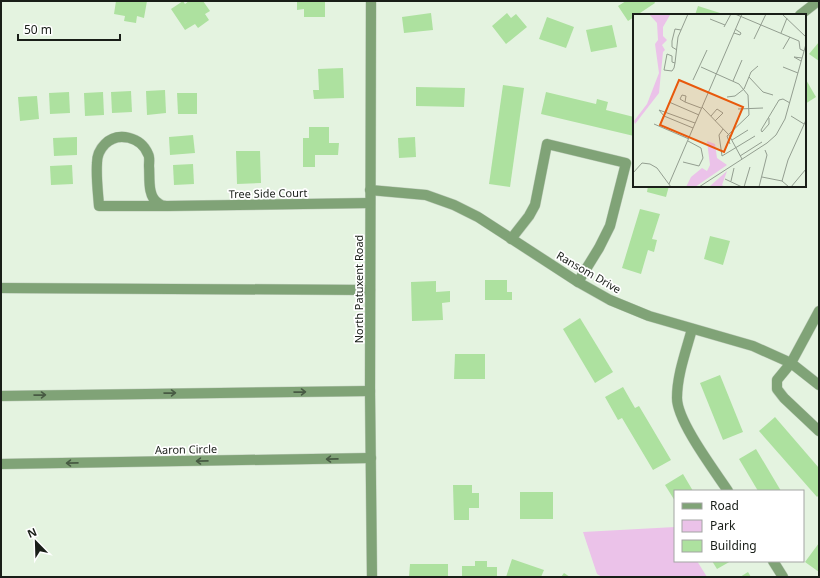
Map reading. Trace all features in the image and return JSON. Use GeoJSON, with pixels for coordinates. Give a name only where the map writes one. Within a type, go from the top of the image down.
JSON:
{"type":"FeatureCollection","features":[{"type":"Feature","properties":{"kind":"street","name":"North Patuxent Road"},"geometry":{"type":"LineString","coordinates":[[371,1],[370,391],[372,577]]}},
{"type":"Feature","properties":{"kind":"street"},"geometry":{"type":"LineString","coordinates":[[801,14],[818,1]]}},
{"type":"Feature","properties":{"kind":"street","name":"Tree Side Court"},"geometry":{"type":"LineString","coordinates":[[167,206],[158,203],[153,196],[150,188],[149,155],[143,145],[134,138],[126,137],[116,138],[107,142],[101,148],[97,156],[99,206],[167,206],[370,203]]}},
{"type":"Feature","properties":{"kind":"street"},"geometry":{"type":"LineString","coordinates":[[511,238],[529,216],[535,205],[547,144],[626,163],[610,226],[600,248],[578,282]]}},
{"type":"Feature","properties":{"kind":"street","name":"Ransom Drive"},"geometry":{"type":"LineString","coordinates":[[370,190],[426,195],[454,205],[478,217],[578,282],[610,300],[649,316],[753,346],[791,363],[819,385]]}},
{"type":"Feature","properties":{"kind":"street"},"geometry":{"type":"LineString","coordinates":[[1,288],[370,290]]}},
{"type":"Feature","properties":{"kind":"street"},"geometry":{"type":"LineString","coordinates":[[819,311],[791,363],[777,380],[777,389],[784,398],[819,431]]}},
{"type":"Feature","properties":{"kind":"street"},"geometry":{"type":"LineString","coordinates":[[692,329],[677,384],[676,399],[679,412],[686,426],[727,490]]}},
{"type":"Feature","properties":{"kind":"street"},"geometry":{"type":"LineString","coordinates":[[1,396],[370,391]]}},
{"type":"Feature","properties":{"kind":"street","name":"Aaron Circle"},"geometry":{"type":"LineString","coordinates":[[1,464],[371,458]]}},
{"type":"Feature","properties":{"kind":"street"},"geometry":{"type":"LineString","coordinates":[[774,562],[783,577]]}},
{"type":"Feature","properties":{"kind":"green space"},"geometry":{"type":"Polygon","coordinates":[[[674,527],[674,562],[698,562],[707,577],[602,577],[597,574],[583,532],[674,527]]]}},
{"type":"Feature","properties":{"kind":"building"},"geometry":{"type":"Polygon","coordinates":[[[116,1],[147,1],[144,18],[137,16],[136,23],[124,21],[125,16],[114,14],[116,1]]]}},
{"type":"Feature","properties":{"kind":"building"},"geometry":{"type":"Polygon","coordinates":[[[183,1],[185,4],[189,1],[203,1],[210,11],[205,14],[209,20],[198,28],[195,24],[185,30],[171,9],[183,1]]]}},
{"type":"Feature","properties":{"kind":"building"},"geometry":{"type":"Polygon","coordinates":[[[297,1],[325,1],[325,17],[304,17],[304,9],[297,10],[297,1]]]}},
{"type":"Feature","properties":{"kind":"building"},"geometry":{"type":"Polygon","coordinates":[[[626,1],[654,1],[655,3],[638,14],[633,14],[633,18],[628,21],[618,6],[626,1]]]}},
{"type":"Feature","properties":{"kind":"building"},"geometry":{"type":"Polygon","coordinates":[[[698,6],[720,13],[720,14],[695,14],[698,6]]]}},
{"type":"Feature","properties":{"kind":"building"},"geometry":{"type":"Polygon","coordinates":[[[431,13],[433,30],[404,33],[402,17],[431,13]]]}},
{"type":"Feature","properties":{"kind":"building"},"geometry":{"type":"Polygon","coordinates":[[[507,13],[511,18],[516,14],[527,27],[506,44],[492,26],[507,13]]]}},
{"type":"Feature","properties":{"kind":"building"},"geometry":{"type":"Polygon","coordinates":[[[547,17],[574,27],[566,48],[539,39],[547,17]]]}},
{"type":"Feature","properties":{"kind":"building"},"geometry":{"type":"Polygon","coordinates":[[[612,25],[617,47],[591,52],[586,30],[612,25]]]}},
{"type":"Feature","properties":{"kind":"building"},"geometry":{"type":"Polygon","coordinates":[[[819,42],[819,61],[809,54],[819,42]]]}},
{"type":"Feature","properties":{"kind":"building"},"geometry":{"type":"Polygon","coordinates":[[[343,68],[344,98],[314,99],[313,90],[319,90],[318,69],[343,68]]]}},
{"type":"Feature","properties":{"kind":"building"},"geometry":{"type":"Polygon","coordinates":[[[806,80],[816,97],[806,103],[806,80]]]}},
{"type":"Feature","properties":{"kind":"building"},"geometry":{"type":"Polygon","coordinates":[[[503,85],[524,88],[510,187],[489,184],[503,85]]]}},
{"type":"Feature","properties":{"kind":"building"},"geometry":{"type":"Polygon","coordinates":[[[416,87],[465,88],[464,107],[416,106],[416,87]]]}},
{"type":"Feature","properties":{"kind":"building"},"geometry":{"type":"Polygon","coordinates":[[[165,90],[166,113],[147,115],[146,91],[165,90]]]}},
{"type":"Feature","properties":{"kind":"building"},"geometry":{"type":"Polygon","coordinates":[[[131,91],[132,112],[112,113],[111,92],[131,91]]]}},
{"type":"Feature","properties":{"kind":"building"},"geometry":{"type":"Polygon","coordinates":[[[69,92],[70,113],[50,114],[49,93],[69,92]]]}},
{"type":"Feature","properties":{"kind":"building"},"geometry":{"type":"Polygon","coordinates":[[[103,92],[104,115],[85,116],[84,93],[103,92]]]}},
{"type":"Feature","properties":{"kind":"building"},"geometry":{"type":"Polygon","coordinates":[[[546,92],[596,104],[597,99],[608,102],[606,110],[633,117],[633,136],[541,114],[546,92]]]}},
{"type":"Feature","properties":{"kind":"building"},"geometry":{"type":"Polygon","coordinates":[[[177,93],[197,93],[197,114],[178,114],[177,93]]]}},
{"type":"Feature","properties":{"kind":"building"},"geometry":{"type":"Polygon","coordinates":[[[37,96],[39,119],[20,121],[18,97],[37,96]]]}},
{"type":"Feature","properties":{"kind":"building"},"geometry":{"type":"Polygon","coordinates":[[[309,127],[329,127],[329,143],[339,143],[338,155],[315,155],[315,167],[303,167],[303,138],[309,138],[309,127]]]}},
{"type":"Feature","properties":{"kind":"building"},"geometry":{"type":"Polygon","coordinates":[[[193,135],[195,153],[170,155],[169,137],[193,135]]]}},
{"type":"Feature","properties":{"kind":"building"},"geometry":{"type":"Polygon","coordinates":[[[77,137],[77,155],[54,156],[53,138],[77,137]]]}},
{"type":"Feature","properties":{"kind":"building"},"geometry":{"type":"Polygon","coordinates":[[[415,137],[416,157],[399,158],[398,138],[415,137]]]}},
{"type":"Feature","properties":{"kind":"building"},"geometry":{"type":"Polygon","coordinates":[[[236,151],[260,151],[261,183],[237,184],[236,151]]]}},
{"type":"Feature","properties":{"kind":"building"},"geometry":{"type":"Polygon","coordinates":[[[193,164],[194,184],[174,185],[173,165],[193,164]]]}},
{"type":"Feature","properties":{"kind":"building"},"geometry":{"type":"Polygon","coordinates":[[[72,165],[73,184],[51,185],[50,166],[72,165]]]}},
{"type":"Feature","properties":{"kind":"building"},"geometry":{"type":"Polygon","coordinates":[[[648,187],[669,187],[666,197],[647,192],[648,187]]]}},
{"type":"Feature","properties":{"kind":"building"},"geometry":{"type":"Polygon","coordinates":[[[640,209],[660,214],[652,239],[657,240],[654,252],[648,250],[641,274],[622,268],[640,209]]]}},
{"type":"Feature","properties":{"kind":"building"},"geometry":{"type":"Polygon","coordinates":[[[710,236],[730,241],[723,265],[704,259],[710,236]]]}},
{"type":"Feature","properties":{"kind":"building"},"geometry":{"type":"Polygon","coordinates":[[[485,280],[507,280],[507,292],[512,292],[512,300],[485,300],[485,280]]]}},
{"type":"Feature","properties":{"kind":"building"},"geometry":{"type":"Polygon","coordinates":[[[436,281],[436,292],[450,291],[450,302],[442,303],[443,320],[412,321],[411,282],[436,281]]]}},
{"type":"Feature","properties":{"kind":"building"},"geometry":{"type":"Polygon","coordinates":[[[580,318],[613,372],[595,383],[563,329],[580,318]]]}},
{"type":"Feature","properties":{"kind":"building"},"geometry":{"type":"Polygon","coordinates":[[[455,354],[485,354],[485,379],[454,379],[455,354]]]}},
{"type":"Feature","properties":{"kind":"building"},"geometry":{"type":"Polygon","coordinates":[[[720,375],[743,432],[723,440],[700,383],[720,375]]]}},
{"type":"Feature","properties":{"kind":"building"},"geometry":{"type":"Polygon","coordinates":[[[623,387],[635,408],[639,406],[671,460],[653,470],[622,418],[618,420],[605,397],[623,387]]]}},
{"type":"Feature","properties":{"kind":"building"},"geometry":{"type":"Polygon","coordinates":[[[775,417],[819,468],[819,495],[817,497],[759,431],[775,417]]]}},
{"type":"Feature","properties":{"kind":"building"},"geometry":{"type":"Polygon","coordinates":[[[756,449],[780,490],[757,490],[739,459],[756,449]]]}},
{"type":"Feature","properties":{"kind":"building"},"geometry":{"type":"Polygon","coordinates":[[[683,474],[692,490],[674,490],[674,499],[665,485],[683,474]]]}},
{"type":"Feature","properties":{"kind":"building"},"geometry":{"type":"Polygon","coordinates":[[[453,485],[472,485],[472,493],[479,493],[479,508],[469,508],[469,520],[454,520],[453,485]]]}},
{"type":"Feature","properties":{"kind":"building"},"geometry":{"type":"Polygon","coordinates":[[[520,492],[553,492],[553,519],[520,519],[520,492]]]}},
{"type":"Feature","properties":{"kind":"building"},"geometry":{"type":"Polygon","coordinates":[[[819,543],[819,572],[805,562],[819,543]]]}},
{"type":"Feature","properties":{"kind":"building"},"geometry":{"type":"Polygon","coordinates":[[[512,559],[544,570],[541,577],[506,577],[512,559]]]}},
{"type":"Feature","properties":{"kind":"building"},"geometry":{"type":"Polygon","coordinates":[[[475,561],[487,561],[487,567],[497,567],[497,577],[462,577],[462,566],[475,566],[475,561]]]}},
{"type":"Feature","properties":{"kind":"building"},"geometry":{"type":"Polygon","coordinates":[[[713,562],[729,562],[717,569],[713,562]]]}},
{"type":"Feature","properties":{"kind":"building"},"geometry":{"type":"Polygon","coordinates":[[[410,564],[448,564],[448,577],[409,577],[410,564]]]}},
{"type":"Feature","properties":{"kind":"building"},"geometry":{"type":"Polygon","coordinates":[[[748,572],[751,577],[740,577],[748,572]]]}},
{"type":"Feature","properties":{"kind":"building"},"geometry":{"type":"Polygon","coordinates":[[[564,573],[570,577],[561,577],[564,573]]]}}]}
